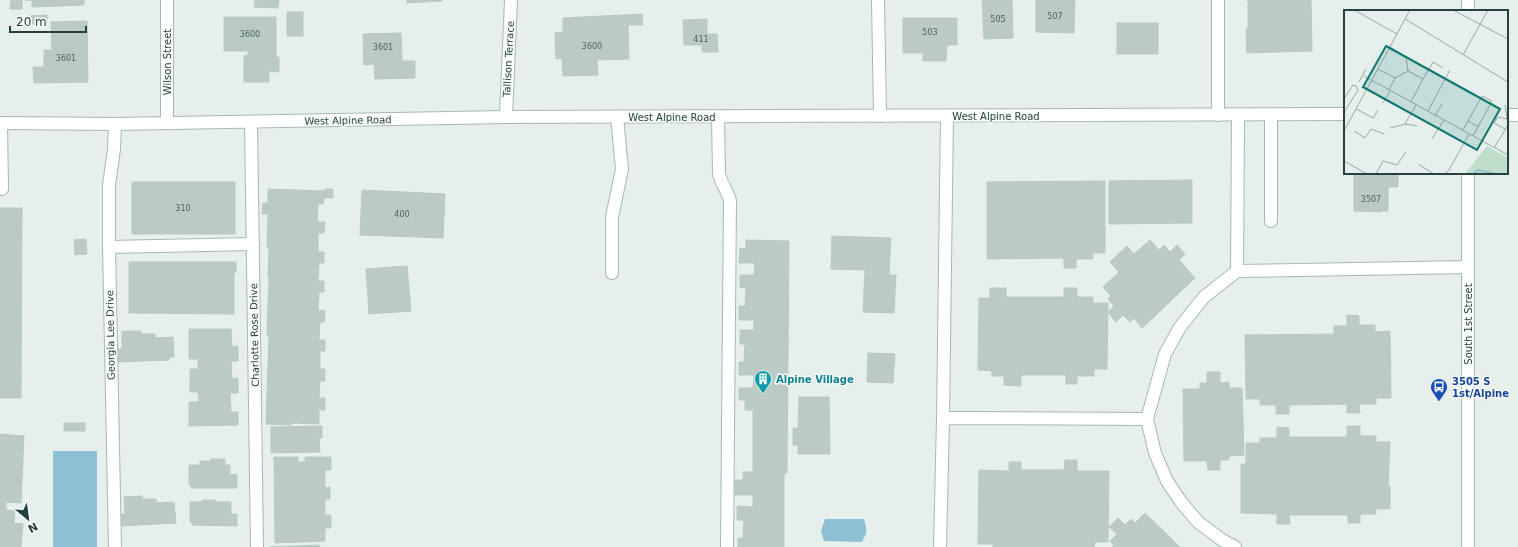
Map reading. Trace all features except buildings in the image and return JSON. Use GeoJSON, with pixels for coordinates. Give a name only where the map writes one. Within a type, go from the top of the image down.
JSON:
{"type":"FeatureCollection","features":[{"type":"Feature","properties":{"kind":"street","name":"Wilson Street"},"geometry":{"type":"LineString","coordinates":[[167,0],[167,123]]}},
{"type":"Feature","properties":{"kind":"street","name":"Tallison Terrace"},"geometry":{"type":"LineString","coordinates":[[506,117],[511,0]]}},
{"type":"Feature","properties":{"kind":"street"},"geometry":{"type":"LineString","coordinates":[[878,0],[880,116]]}},
{"type":"Feature","properties":{"kind":"street"},"geometry":{"type":"LineString","coordinates":[[1218,0],[1218,115]]}},
{"type":"Feature","properties":{"kind":"street","name":"West Alpine Road"},"geometry":{"type":"LineString","coordinates":[[0,123],[115,124],[506,117],[1344,114]]}},
{"type":"Feature","properties":{"kind":"street"},"geometry":{"type":"LineString","coordinates":[[1237,271],[1238,115]]}},
{"type":"Feature","properties":{"kind":"street"},"geometry":{"type":"LineString","coordinates":[[1271,115],[1271,221]]}},
{"type":"Feature","properties":{"kind":"street"},"geometry":{"type":"LineString","coordinates":[[940,547],[947,116]]}},
{"type":"Feature","properties":{"kind":"street"},"geometry":{"type":"LineString","coordinates":[[612,273],[612,217],[622,169],[617,117]]}},
{"type":"Feature","properties":{"kind":"street"},"geometry":{"type":"LineString","coordinates":[[718,117],[719,174],[728,192],[730,201],[727,547]]}},
{"type":"Feature","properties":{"kind":"street","name":"Charlotte Rose Drive"},"geometry":{"type":"LineString","coordinates":[[251,122],[257,547]]}},
{"type":"Feature","properties":{"kind":"street"},"geometry":{"type":"LineString","coordinates":[[0,123],[2,189]]}},
{"type":"Feature","properties":{"kind":"street","name":"Georgia Lee Drive"},"geometry":{"type":"LineString","coordinates":[[115,124],[114,149],[109,185],[115,547]]}},
{"type":"Feature","properties":{"kind":"street","name":"South 1st Street"},"geometry":{"type":"LineString","coordinates":[[1468,174],[1468,547]]}},
{"type":"Feature","properties":{"kind":"street"},"geometry":{"type":"LineString","coordinates":[[109,247],[253,244]]}},
{"type":"Feature","properties":{"kind":"street"},"geometry":{"type":"LineString","coordinates":[[1235,547],[1222,540],[1198,522],[1180,502],[1167,481],[1154,453],[1147,419],[1165,354],[1180,327],[1204,297],[1237,271],[1468,267]]}},
{"type":"Feature","properties":{"kind":"street"},"geometry":{"type":"LineString","coordinates":[[943,418],[1147,419]]}},
{"type":"Feature","properties":{"kind":"water"},"geometry":{"type":"Polygon","coordinates":[[[53,451],[97,451],[97,547],[53,547],[53,451]]]}},
{"type":"Feature","properties":{"kind":"water"},"geometry":{"type":"Polygon","coordinates":[[[825,519],[864,519],[866,530],[862,542],[824,541],[821,531],[825,519]]]}},
{"type":"Feature","properties":{"kind":"place","name":"Alpine Village"},"geometry":{"type":"Point","coordinates":[763,394]}},
{"type":"Feature","properties":{"kind":"place","name":"3505 S 1st/Alpine"},"geometry":{"type":"Point","coordinates":[1439,402]}}]}
